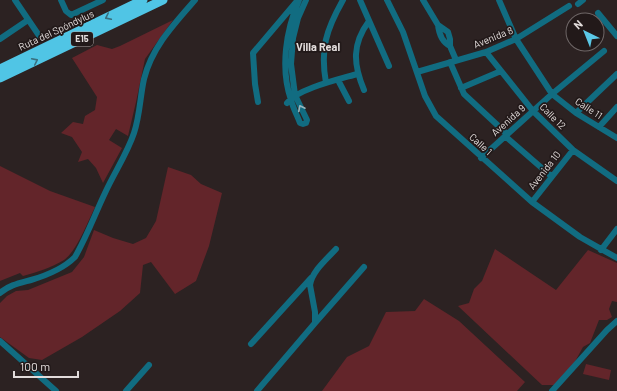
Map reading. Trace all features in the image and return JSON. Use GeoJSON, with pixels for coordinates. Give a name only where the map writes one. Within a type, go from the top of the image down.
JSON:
{"type":"FeatureCollection","features":[{"type":"Feature","properties":{"kind":"highway","name":"Ruta del Spóndylus"},"geometry":{"type":"LineString","coordinates":[[0,78],[143,0]]}},
{"type":"Feature","properties":{"kind":"highway","name":"Ruta del Spóndylus"},"geometry":{"type":"LineString","coordinates":[[0,69],[132,6],[163,0]]}},
{"type":"Feature","properties":{"kind":"street"},"geometry":{"type":"LineString","coordinates":[[15,0],[40,37]]}},
{"type":"Feature","properties":{"kind":"street"},"geometry":{"type":"LineString","coordinates":[[61,0],[66,11],[71,15],[93,2],[103,0]]}},
{"type":"Feature","properties":{"kind":"street"},"geometry":{"type":"LineString","coordinates":[[0,293],[13,285],[44,276],[65,266],[75,257],[134,134],[140,110],[145,78],[153,56],[169,30],[195,0]]}},
{"type":"Feature","properties":{"kind":"street"},"geometry":{"type":"LineString","coordinates":[[298,0],[296,17],[290,38],[288,65],[291,99],[326,83],[357,74]]}},
{"type":"Feature","properties":{"kind":"street"},"geometry":{"type":"LineString","coordinates":[[258,102],[253,53],[298,0]]}},
{"type":"Feature","properties":{"kind":"street"},"geometry":{"type":"LineString","coordinates":[[296,17],[306,0]]}},
{"type":"Feature","properties":{"kind":"street"},"geometry":{"type":"LineString","coordinates":[[326,83],[324,72],[324,42],[331,22],[343,0]]}},
{"type":"Feature","properties":{"kind":"street"},"geometry":{"type":"LineString","coordinates":[[360,0],[389,66]]}},
{"type":"Feature","properties":{"kind":"street","name":"Calle 1"},"geometry":{"type":"LineString","coordinates":[[387,0],[403,32],[425,96],[436,116],[481,158],[532,202],[580,238],[617,258]]}},
{"type":"Feature","properties":{"kind":"street"},"geometry":{"type":"LineString","coordinates":[[423,0],[438,25],[442,39],[450,46],[453,61],[464,94],[551,176]]}},
{"type":"Feature","properties":{"kind":"street","name":"Calle 11"},"geometry":{"type":"LineString","coordinates":[[499,0],[516,39],[552,94],[576,113],[617,138]]}},
{"type":"Feature","properties":{"kind":"street","name":"Avenida 8"},"geometry":{"type":"LineString","coordinates":[[417,72],[486,52],[516,39],[569,6]]}},
{"type":"Feature","properties":{"kind":"street"},"geometry":{"type":"LineString","coordinates":[[0,39],[28,20]]}},
{"type":"Feature","properties":{"kind":"street"},"geometry":{"type":"LineString","coordinates":[[364,90],[357,74],[355,61],[357,47],[362,32],[369,21]]}},
{"type":"Feature","properties":{"kind":"street"},"geometry":{"type":"LineString","coordinates":[[605,21],[617,36]]}},
{"type":"Feature","properties":{"kind":"street","name":"Calle 12"},"geometry":{"type":"LineString","coordinates":[[486,52],[533,111],[573,150],[617,181]]}},
{"type":"Feature","properties":{"kind":"street","name":"Avenida 9"},"geometry":{"type":"LineString","coordinates":[[481,158],[552,94],[603,52]]}},
{"type":"Feature","properties":{"kind":"street"},"geometry":{"type":"LineString","coordinates":[[461,88],[501,72]]}},
{"type":"Feature","properties":{"kind":"street"},"geometry":{"type":"LineString","coordinates":[[576,113],[617,74]]}},
{"type":"Feature","properties":{"kind":"street"},"geometry":{"type":"LineString","coordinates":[[338,80],[349,101]]}},
{"type":"Feature","properties":{"kind":"street"},"geometry":{"type":"LineString","coordinates":[[599,127],[617,107]]}},
{"type":"Feature","properties":{"kind":"street","name":"Avenida 10"},"geometry":{"type":"LineString","coordinates":[[532,202],[573,150]]}},
{"type":"Feature","properties":{"kind":"street"},"geometry":{"type":"LineString","coordinates":[[601,250],[617,229]]}},
{"type":"Feature","properties":{"kind":"street"},"geometry":{"type":"LineString","coordinates":[[251,344],[336,249]]}},
{"type":"Feature","properties":{"kind":"street"},"geometry":{"type":"LineString","coordinates":[[257,391],[364,267]]}},
{"type":"Feature","properties":{"kind":"street"},"geometry":{"type":"LineString","coordinates":[[313,275],[310,285],[315,312],[315,323]]}},
{"type":"Feature","properties":{"kind":"street"},"geometry":{"type":"LineString","coordinates":[[552,391],[607,330],[617,321]]}},
{"type":"Feature","properties":{"kind":"street"},"geometry":{"type":"LineString","coordinates":[[0,341],[56,391]]}},
{"type":"Feature","properties":{"kind":"street"},"geometry":{"type":"LineString","coordinates":[[126,391],[149,365]]}},
{"type":"Feature","properties":{"kind":"shaded area"},"geometry":{"type":"Polygon","coordinates":[[[173,20],[145,59],[128,136],[116,129],[109,140],[122,148],[103,183],[96,168],[88,159],[78,162],[82,152],[72,137],[61,133],[73,122],[83,124],[85,116],[95,110],[97,97],[72,58],[97,45],[112,49],[120,46],[173,20]]]}},
{"type":"Feature","properties":{"kind":"shaded area"},"geometry":{"type":"Polygon","coordinates":[[[0,166],[50,191],[95,207],[78,243],[69,256],[64,260],[39,271],[23,276],[20,273],[0,281],[0,166]]]}},
{"type":"Feature","properties":{"kind":"shaded area"},"geometry":{"type":"Polygon","coordinates":[[[168,167],[191,175],[201,184],[222,193],[209,246],[196,281],[175,294],[151,262],[143,265],[140,293],[120,311],[82,337],[42,360],[29,358],[0,337],[0,303],[7,296],[16,291],[28,290],[72,272],[84,257],[94,230],[133,244],[146,238],[156,221],[168,167]]]}},
{"type":"Feature","properties":{"kind":"shaded area"},"geometry":{"type":"Polygon","coordinates":[[[495,249],[556,290],[588,250],[617,263],[617,302],[612,301],[609,309],[612,317],[607,320],[599,320],[590,343],[583,347],[572,367],[556,385],[542,385],[458,306],[469,303],[474,289],[482,281],[495,249]]]}},
{"type":"Feature","properties":{"kind":"shaded area"},"geometry":{"type":"Polygon","coordinates":[[[424,299],[459,321],[525,382],[517,391],[322,391],[347,357],[369,346],[386,312],[415,311],[424,299]]]}},
{"type":"Feature","properties":{"kind":"shaded area"},"geometry":{"type":"Polygon","coordinates":[[[586,364],[611,370],[609,380],[583,374],[586,364]]]}},
{"type":"Feature","properties":{"kind":"district","name":"Villa Real"},"geometry":{"type":"Point","coordinates":[318,47]}}]}
